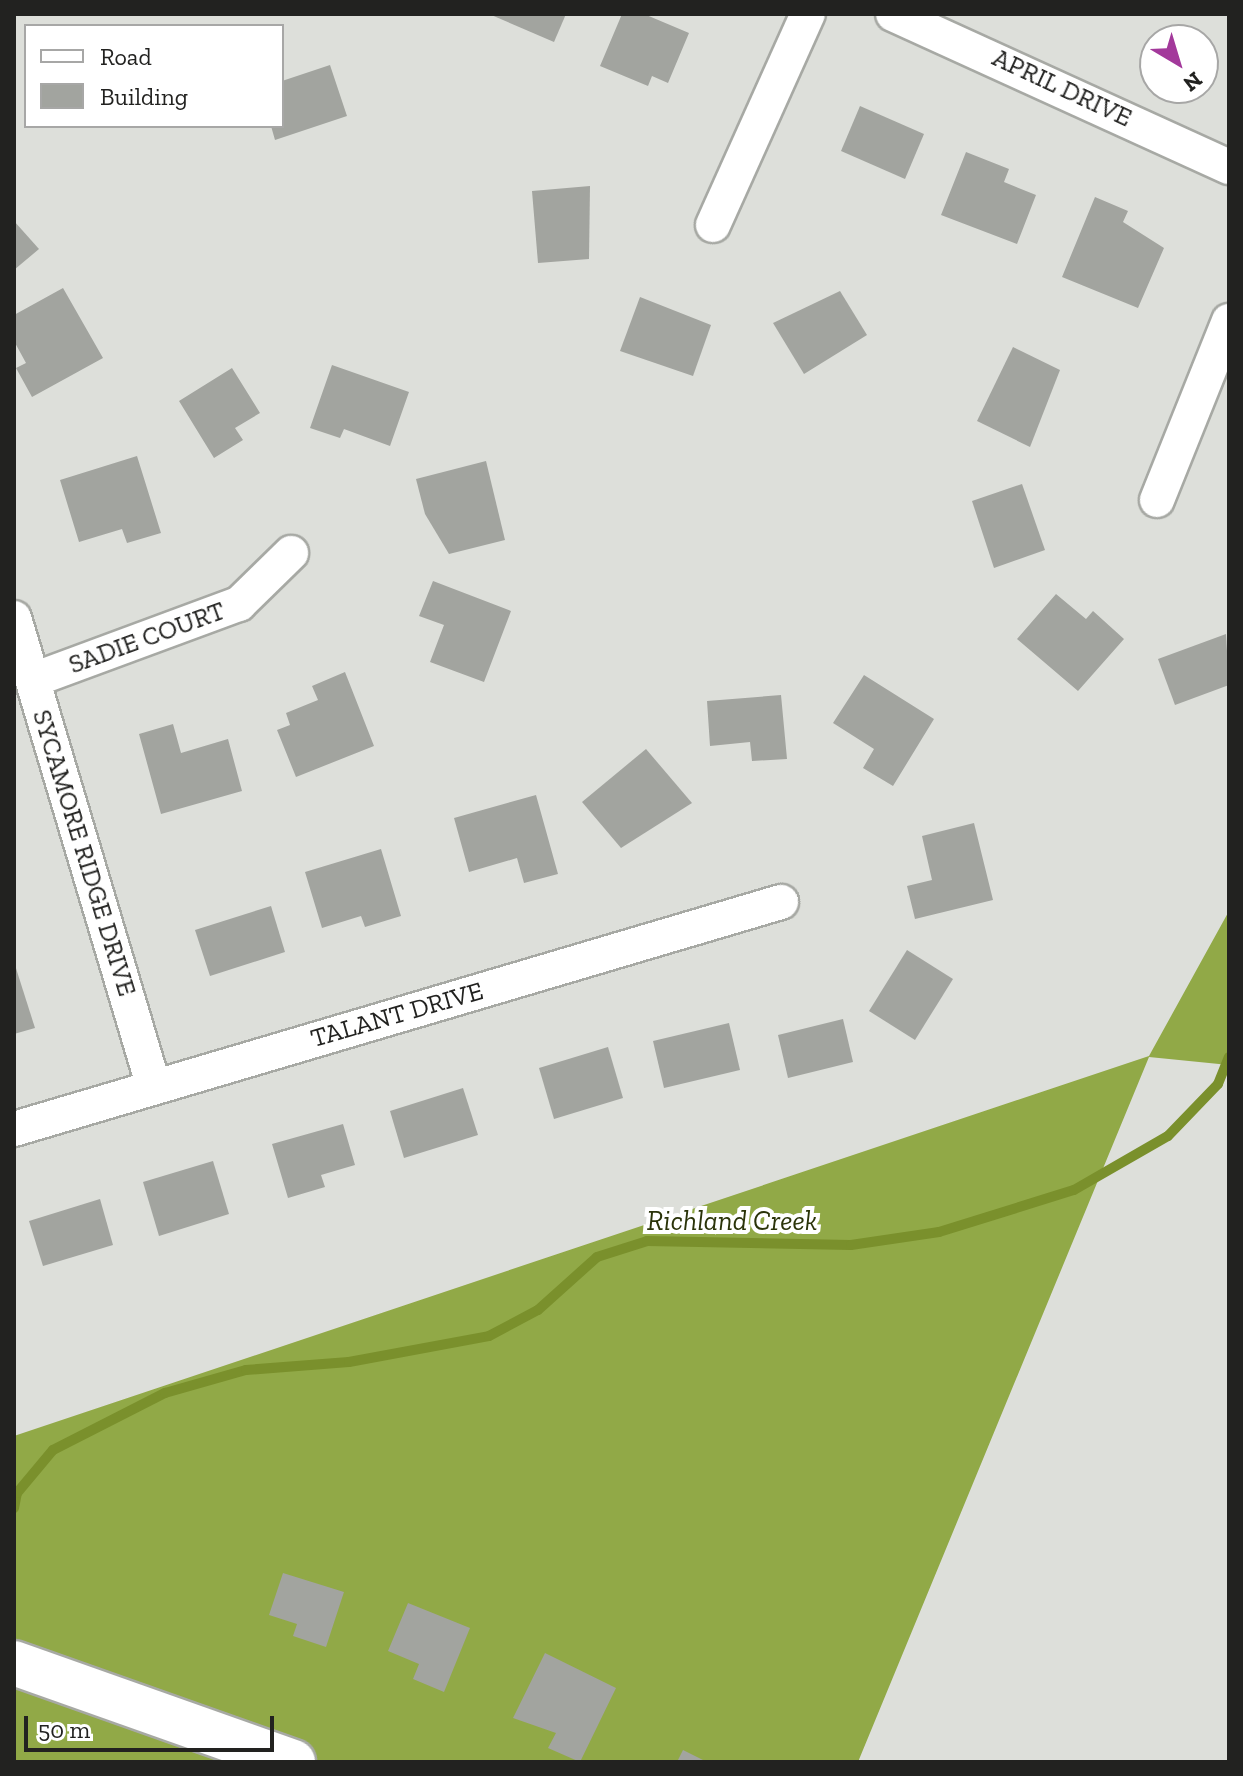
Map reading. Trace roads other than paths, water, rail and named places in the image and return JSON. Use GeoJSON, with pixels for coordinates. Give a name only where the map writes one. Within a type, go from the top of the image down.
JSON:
{"type":"FeatureCollection","features":[{"type":"Feature","properties":{"kind":"street"},"geometry":{"type":"LineString","coordinates":[[713,225],[808,14]]}},
{"type":"Feature","properties":{"kind":"street","name":"APRIL DRIVE"},"geometry":{"type":"LineString","coordinates":[[893,14],[1229,167]]}},
{"type":"Feature","properties":{"kind":"street"},"geometry":{"type":"LineString","coordinates":[[1157,500],[1229,321]]}},
{"type":"Feature","properties":{"kind":"street","name":"SADIE COURT"},"geometry":{"type":"LineString","coordinates":[[33,680],[239,604],[291,553]]}},
{"type":"Feature","properties":{"kind":"street","name":"SYCAMORE RIDGE DRIVE"},"geometry":{"type":"LineString","coordinates":[[14,618],[154,1087]]}},
{"type":"Feature","properties":{"kind":"street","name":"TALANT DRIVE"},"geometry":{"type":"LineString","coordinates":[[14,1129],[781,902]]}},
{"type":"Feature","properties":{"kind":"street"},"geometry":{"type":"LineString","coordinates":[[14,1663],[293,1762]]}},
{"type":"Feature","properties":{"kind":"waterway","name":"Richland Creek"},"geometry":{"type":"LineString","coordinates":[[14,1508],[17,1493],[53,1450],[165,1393],[246,1370],[349,1362],[489,1336],[538,1310],[597,1257],[647,1241],[851,1245],[939,1232],[1074,1190],[1168,1136],[1218,1084],[1229,1057]]}}]}
